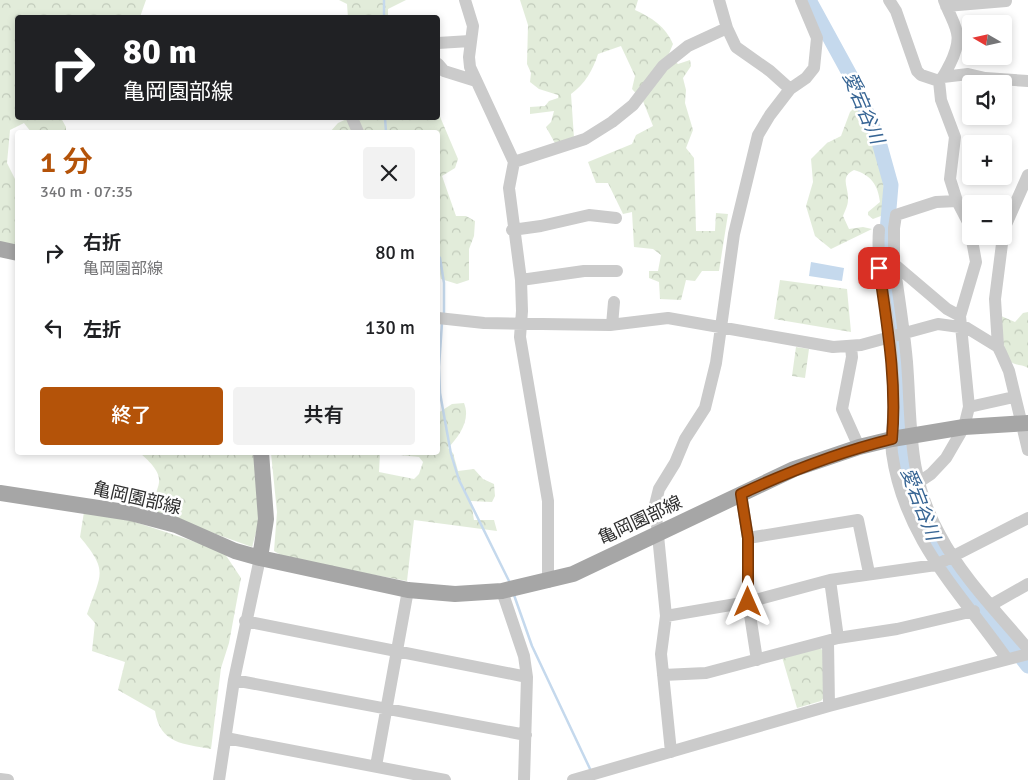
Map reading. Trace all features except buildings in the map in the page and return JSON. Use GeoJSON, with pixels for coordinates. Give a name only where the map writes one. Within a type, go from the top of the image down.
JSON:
{"type":"FeatureCollection","features":[{"type":"Feature","properties":{"kind":"main road"},"geometry":{"type":"LineString","coordinates":[[0,249],[15,252]]}},
{"type":"Feature","properties":{"kind":"main road","name":"亀岡園部線"},"geometry":{"type":"LineString","coordinates":[[0,493],[131,513],[176,525],[235,551],[260,558],[408,590],[456,594],[508,590],[548,582],[573,574],[794,469],[858,447],[901,437],[964,427],[1025,423]]}},
{"type":"Feature","properties":{"kind":"main road"},"geometry":{"type":"LineString","coordinates":[[260,558],[266,519],[261,455]]}},
{"type":"Feature","properties":{"kind":"street"},"geometry":{"type":"LineString","coordinates":[[465,0],[473,26],[469,58],[476,81],[503,134],[514,162],[509,188],[512,230],[521,280],[520,337],[548,501],[548,582]]}},
{"type":"Feature","properties":{"kind":"street"},"geometry":{"type":"LineString","coordinates":[[719,0],[727,28],[736,47],[770,71],[790,89]]}},
{"type":"Feature","properties":{"kind":"street"},"geometry":{"type":"LineString","coordinates":[[670,752],[661,654],[666,616],[654,505],[659,489],[675,463],[685,439],[705,408],[716,363],[734,234],[758,135],[770,115],[790,89],[806,78],[814,68],[817,38],[801,0]]}},
{"type":"Feature","properties":{"kind":"street"},"geometry":{"type":"LineString","coordinates":[[889,0],[896,11],[917,71],[921,75],[941,79],[968,74],[985,78],[1028,82]]}},
{"type":"Feature","properties":{"kind":"street"},"geometry":{"type":"LineString","coordinates":[[919,482],[940,465],[964,427],[969,407],[960,321],[976,262],[969,224],[950,179],[955,137],[941,100],[941,79],[956,50],[959,35],[945,3],[1006,1]]}},
{"type":"Feature","properties":{"kind":"street"},"geometry":{"type":"LineString","coordinates":[[514,162],[584,139],[612,122],[633,105],[663,66],[688,46],[727,28]]}},
{"type":"Feature","properties":{"kind":"street"},"geometry":{"type":"LineString","coordinates":[[440,43],[470,41]]}},
{"type":"Feature","properties":{"kind":"street"},"geometry":{"type":"LineString","coordinates":[[440,66],[444,71],[476,81]]}},
{"type":"Feature","properties":{"kind":"street"},"geometry":{"type":"LineString","coordinates":[[1012,212],[1028,177]]}},
{"type":"Feature","properties":{"kind":"street"},"geometry":{"type":"LineString","coordinates":[[958,201],[936,202],[896,215],[894,264],[901,437],[896,472],[908,511],[944,561],[974,611],[1010,659]]}},
{"type":"Feature","properties":{"kind":"street"},"geometry":{"type":"LineString","coordinates":[[512,230],[589,214],[616,218]]}},
{"type":"Feature","properties":{"kind":"street"},"geometry":{"type":"LineString","coordinates":[[879,230],[877,254],[897,335],[894,400],[901,437],[940,535],[944,561],[991,605],[1028,649]]}},
{"type":"Feature","properties":{"kind":"street"},"geometry":{"type":"LineString","coordinates":[[1002,245],[995,299],[998,347],[1009,370],[1014,397],[1025,423],[1028,450]]}},
{"type":"Feature","properties":{"kind":"street"},"geometry":{"type":"LineString","coordinates":[[894,264],[960,321],[998,347]]}},
{"type":"Feature","properties":{"kind":"street"},"geometry":{"type":"LineString","coordinates":[[521,280],[584,271],[617,271]]}},
{"type":"Feature","properties":{"kind":"street"},"geometry":{"type":"LineString","coordinates":[[612,325],[614,302]]}},
{"type":"Feature","properties":{"kind":"street"},"geometry":{"type":"LineString","coordinates":[[441,319],[521,324],[612,325],[668,318],[833,348],[851,347],[938,324],[960,321]]}},
{"type":"Feature","properties":{"kind":"street"},"geometry":{"type":"LineString","coordinates":[[851,347],[852,357],[842,409],[858,447]]}},
{"type":"Feature","properties":{"kind":"street"},"geometry":{"type":"LineString","coordinates":[[969,407],[1014,397]]}},
{"type":"Feature","properties":{"kind":"street"},"geometry":{"type":"LineString","coordinates":[[741,494],[748,538],[748,602],[757,660]]}},
{"type":"Feature","properties":{"kind":"street"},"geometry":{"type":"LineString","coordinates":[[666,616],[748,602],[830,580],[944,561],[1028,518]]}},
{"type":"Feature","properties":{"kind":"street"},"geometry":{"type":"LineString","coordinates":[[748,538],[858,520],[869,573]]}},
{"type":"Feature","properties":{"kind":"street"},"geometry":{"type":"LineString","coordinates":[[219,780],[234,680],[245,621],[260,558]]}},
{"type":"Feature","properties":{"kind":"street"},"geometry":{"type":"LineString","coordinates":[[829,706],[833,640],[830,580]]}},
{"type":"Feature","properties":{"kind":"street"},"geometry":{"type":"LineString","coordinates":[[991,605],[1028,584]]}},
{"type":"Feature","properties":{"kind":"street"},"geometry":{"type":"LineString","coordinates":[[376,766],[408,590]]}},
{"type":"Feature","properties":{"kind":"street"},"geometry":{"type":"LineString","coordinates":[[508,590],[524,656],[526,677],[524,780]]}},
{"type":"Feature","properties":{"kind":"street"},"geometry":{"type":"LineString","coordinates":[[663,675],[706,673],[833,640],[897,629],[974,611]]}},
{"type":"Feature","properties":{"kind":"street"},"geometry":{"type":"LineString","coordinates":[[245,621],[526,677]]}},
{"type":"Feature","properties":{"kind":"street"},"geometry":{"type":"LineString","coordinates":[[586,777],[829,706],[1028,654]]}},
{"type":"Feature","properties":{"kind":"street"},"geometry":{"type":"LineString","coordinates":[[234,680],[526,735]]}},
{"type":"Feature","properties":{"kind":"street"},"geometry":{"type":"LineString","coordinates":[[226,738],[445,780]]}},
{"type":"Feature","properties":{"kind":"street"},"geometry":{"type":"LineString","coordinates":[[0,779],[8,780]]}},
{"type":"Feature","properties":{"kind":"green space"},"geometry":{"type":"Polygon","coordinates":[[[0,0],[146,0],[141,15],[15,15],[15,120],[62,120],[66,130],[29,130],[24,123],[10,130],[7,163],[15,179],[15,246],[0,243],[0,0]]]}},
{"type":"Feature","properties":{"kind":"green space"},"geometry":{"type":"Polygon","coordinates":[[[339,0],[406,0],[388,9],[388,15],[348,15],[347,4],[339,0]]]}},
{"type":"Feature","properties":{"kind":"green space"},"geometry":{"type":"Polygon","coordinates":[[[520,0],[638,0],[635,10],[657,23],[670,38],[673,44],[668,56],[678,64],[690,60],[691,66],[683,78],[686,90],[685,103],[693,130],[686,148],[694,158],[696,231],[715,231],[716,213],[728,214],[719,271],[702,271],[695,281],[686,280],[681,300],[660,299],[659,282],[649,278],[649,271],[658,271],[661,255],[653,249],[634,247],[632,212],[623,214],[608,183],[596,183],[588,162],[632,144],[636,135],[653,126],[643,101],[632,89],[635,76],[621,46],[598,54],[588,76],[571,94],[574,138],[556,145],[546,127],[551,122],[554,111],[530,114],[530,107],[545,106],[549,101],[558,98],[558,95],[539,89],[530,82],[531,73],[527,64],[528,25],[520,0]]]}},
{"type":"Feature","properties":{"kind":"green space"},"geometry":{"type":"Polygon","coordinates":[[[857,105],[882,166],[886,214],[873,219],[868,215],[868,212],[880,202],[875,186],[869,178],[860,172],[854,170],[849,173],[846,179],[848,202],[843,216],[849,229],[863,227],[872,229],[831,249],[815,236],[806,206],[813,182],[811,159],[827,143],[841,136],[850,112],[857,105]]]}},
{"type":"Feature","properties":{"kind":"green space"},"geometry":{"type":"Polygon","coordinates":[[[440,117],[458,159],[455,168],[442,176],[456,216],[466,216],[475,221],[474,236],[469,249],[469,280],[457,284],[441,279],[440,274],[440,130],[332,130],[338,123],[345,120],[440,120],[440,117]]]}},
{"type":"Feature","properties":{"kind":"green space"},"geometry":{"type":"Polygon","coordinates":[[[780,280],[847,289],[851,332],[774,319],[780,280]]]}},
{"type":"Feature","properties":{"kind":"green space"},"geometry":{"type":"Polygon","coordinates":[[[1028,312],[1028,368],[1012,363],[1007,357],[1003,346],[1001,316],[1015,322],[1023,313],[1028,312]]]}},
{"type":"Feature","properties":{"kind":"green space"},"geometry":{"type":"Polygon","coordinates":[[[796,347],[809,349],[805,378],[792,376],[796,347]]]}},
{"type":"Feature","properties":{"kind":"green space"},"geometry":{"type":"Polygon","coordinates":[[[464,403],[466,416],[460,433],[448,448],[453,453],[458,471],[474,469],[483,479],[494,484],[495,496],[492,502],[471,501],[474,520],[494,520],[497,531],[414,520],[407,581],[288,559],[274,551],[277,512],[271,455],[380,455],[379,472],[414,479],[419,474],[423,462],[419,457],[400,455],[440,455],[440,412],[452,404],[464,403]]]}},
{"type":"Feature","properties":{"kind":"green space"},"geometry":{"type":"Polygon","coordinates":[[[142,455],[255,455],[259,522],[252,547],[157,513],[155,496],[159,479],[157,472],[142,455]]]}},
{"type":"Feature","properties":{"kind":"green space"},"geometry":{"type":"Polygon","coordinates":[[[84,512],[126,519],[223,551],[241,578],[229,643],[221,668],[211,749],[175,741],[168,736],[162,730],[155,711],[118,690],[125,662],[92,651],[95,623],[87,614],[100,573],[95,558],[80,537],[84,512]]]}},
{"type":"Feature","properties":{"kind":"green space"},"geometry":{"type":"Polygon","coordinates":[[[819,648],[823,650],[825,696],[821,701],[797,708],[782,657],[819,648]]]}},
{"type":"Feature","properties":{"kind":"water"},"geometry":{"type":"Polygon","coordinates":[[[811,262],[844,268],[842,281],[809,276],[811,262]]]}},
{"type":"Feature","properties":{"kind":"waterway"},"geometry":{"type":"LineString","coordinates":[[384,0],[384,15]]}},
{"type":"Feature","properties":{"kind":"waterway","name":"愛宕谷川"},"geometry":{"type":"LineString","coordinates":[[809,0],[855,84],[879,142],[891,185],[885,255],[900,369],[902,453],[909,484],[936,546],[1028,666]]}},
{"type":"Feature","properties":{"kind":"waterway"},"geometry":{"type":"LineString","coordinates":[[385,120],[386,130]]}},
{"type":"Feature","properties":{"kind":"waterway"},"geometry":{"type":"LineString","coordinates":[[440,258],[444,283],[444,315]]}},
{"type":"Feature","properties":{"kind":"waterway"},"geometry":{"type":"LineString","coordinates":[[440,352],[442,323]]}},
{"type":"Feature","properties":{"kind":"waterway"},"geometry":{"type":"LineString","coordinates":[[440,393],[451,454],[459,480],[510,583]]}},
{"type":"Feature","properties":{"kind":"waterway"},"geometry":{"type":"LineString","coordinates":[[514,595],[532,646],[591,771]]}},
{"type":"Feature","properties":{"kind":"route"},"geometry":{"type":"LineString","coordinates":[[748,602],[748,538],[741,494],[794,469],[858,447],[892,439],[894,384],[890,337],[879,268]]}}]}
